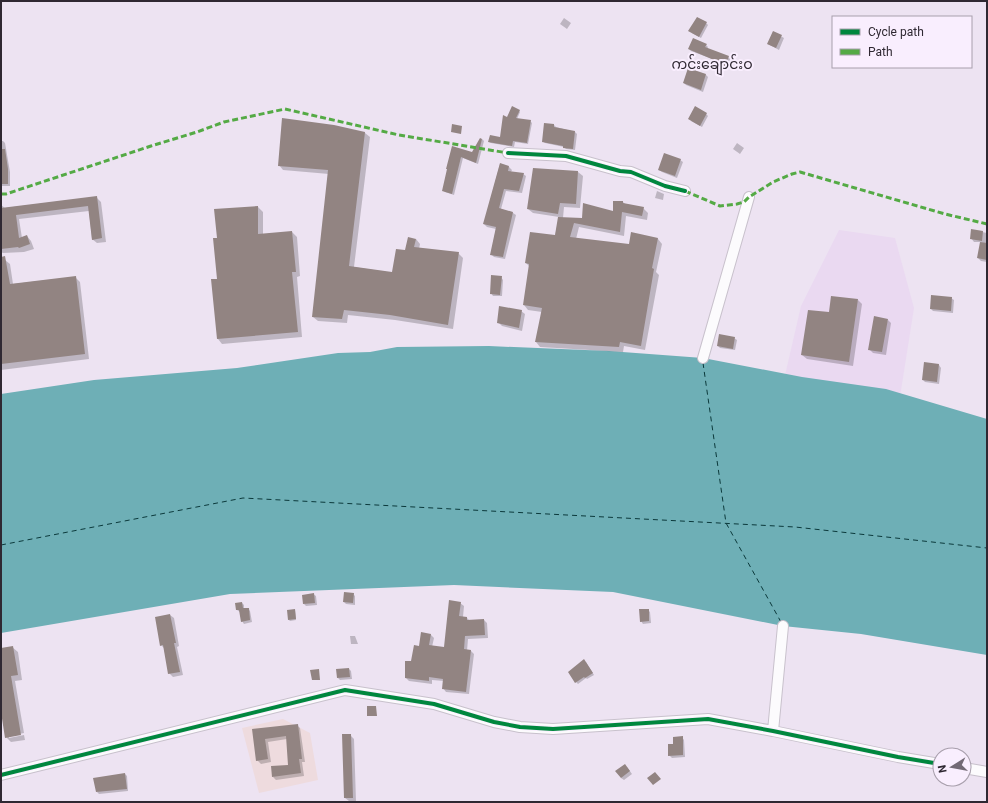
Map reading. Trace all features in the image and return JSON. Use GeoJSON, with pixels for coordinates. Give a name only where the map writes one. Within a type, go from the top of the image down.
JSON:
{"type":"FeatureCollection","features":[{"type":"Feature","properties":{"kind":"street"},"geometry":{"type":"LineString","coordinates":[[508,153],[566,156],[620,171],[632,172],[665,186],[685,191]]}},
{"type":"Feature","properties":{"kind":"street"},"geometry":{"type":"LineString","coordinates":[[703,358],[748,197]]}},
{"type":"Feature","properties":{"kind":"street"},"geometry":{"type":"LineString","coordinates":[[773,731],[783,626]]}},
{"type":"Feature","properties":{"kind":"street"},"geometry":{"type":"LineString","coordinates":[[1,775],[345,690],[434,704],[494,722],[520,727],[553,729],[708,719],[932,763]]}},
{"type":"Feature","properties":{"kind":"street"},"geometry":{"type":"LineString","coordinates":[[972,769],[987,772]]}},
{"type":"Feature","properties":{"kind":"shaded area"},"geometry":{"type":"Polygon","coordinates":[[[839,230],[895,238],[914,308],[899,403],[783,384],[801,306],[839,230]]]}},
{"type":"Feature","properties":{"kind":"shaded area"},"geometry":{"type":"Polygon","coordinates":[[[283,719],[310,733],[318,780],[259,793],[242,728],[283,719]]]}},
{"type":"Feature","properties":{"kind":"water"},"geometry":{"type":"Polygon","coordinates":[[[489,346],[609,351],[703,358],[802,377],[886,389],[987,419],[987,655],[861,634],[783,626],[613,592],[454,585],[230,594],[1,633],[1,394],[94,380],[237,368],[338,353],[370,352],[397,347],[489,346]]]}},
{"type":"Feature","properties":{"kind":"building"},"geometry":{"type":"Polygon","coordinates":[[[697,17],[707,22],[699,37],[688,31],[697,17]]]}},
{"type":"Feature","properties":{"kind":"building"},"geometry":{"type":"Polygon","coordinates":[[[773,31],[782,35],[776,48],[767,44],[773,31]]]}},
{"type":"Feature","properties":{"kind":"building"},"geometry":{"type":"Polygon","coordinates":[[[693,38],[707,44],[705,47],[729,56],[724,69],[712,64],[714,60],[688,49],[693,38]]]}},
{"type":"Feature","properties":{"kind":"building"},"geometry":{"type":"Polygon","coordinates":[[[688,68],[706,74],[701,90],[683,83],[688,68]]]}},
{"type":"Feature","properties":{"kind":"building"},"geometry":{"type":"Polygon","coordinates":[[[512,106],[520,110],[516,118],[531,120],[527,143],[513,141],[512,146],[488,142],[490,135],[500,137],[503,115],[507,117],[512,106]]]}},
{"type":"Feature","properties":{"kind":"building"},"geometry":{"type":"Polygon","coordinates":[[[695,106],[707,113],[700,126],[688,119],[695,106]]]}},
{"type":"Feature","properties":{"kind":"building"},"geometry":{"type":"Polygon","coordinates":[[[282,118],[334,125],[365,132],[349,266],[392,272],[396,249],[405,250],[408,237],[416,239],[414,247],[459,252],[448,325],[390,315],[344,310],[342,319],[312,317],[328,170],[278,166],[282,118]]]}},
{"type":"Feature","properties":{"kind":"building"},"geometry":{"type":"Polygon","coordinates":[[[544,123],[554,124],[554,127],[575,131],[573,149],[563,148],[563,146],[542,142],[544,123]]]}},
{"type":"Feature","properties":{"kind":"building"},"geometry":{"type":"Polygon","coordinates":[[[452,124],[462,126],[461,134],[451,132],[452,124]]]}},
{"type":"Feature","properties":{"kind":"building"},"geometry":{"type":"Polygon","coordinates":[[[480,138],[482,139],[476,163],[461,157],[452,194],[442,191],[452,146],[472,152],[480,138]]]}},
{"type":"Feature","properties":{"kind":"building"},"geometry":{"type":"Polygon","coordinates":[[[1,149],[5,149],[8,169],[8,184],[1,184],[1,149]]]}},
{"type":"Feature","properties":{"kind":"building"},"geometry":{"type":"Polygon","coordinates":[[[664,153],[681,159],[675,176],[658,170],[664,153]]]}},
{"type":"Feature","properties":{"kind":"building"},"geometry":{"type":"Polygon","coordinates":[[[500,163],[509,166],[508,171],[524,173],[519,191],[504,189],[499,208],[513,212],[503,257],[490,255],[496,227],[483,224],[500,163]]]}},
{"type":"Feature","properties":{"kind":"building"},"geometry":{"type":"Polygon","coordinates":[[[533,168],[578,171],[576,204],[560,203],[558,214],[527,209],[533,168]]]}},
{"type":"Feature","properties":{"kind":"building"},"geometry":{"type":"Polygon","coordinates":[[[97,196],[102,238],[92,240],[88,206],[16,215],[19,238],[27,235],[30,244],[19,248],[1,249],[1,208],[97,196]]]}},
{"type":"Feature","properties":{"kind":"building"},"geometry":{"type":"Polygon","coordinates":[[[613,201],[623,201],[623,203],[644,207],[642,216],[622,212],[620,232],[574,223],[570,237],[629,244],[631,232],[658,238],[652,268],[654,269],[641,346],[620,342],[619,347],[535,342],[542,308],[523,305],[529,264],[525,263],[530,232],[555,235],[558,217],[582,218],[583,203],[613,211],[613,201]]]}},
{"type":"Feature","properties":{"kind":"building"},"geometry":{"type":"Polygon","coordinates":[[[258,206],[258,234],[292,231],[296,272],[292,272],[298,332],[217,339],[211,279],[217,279],[213,238],[217,238],[214,209],[258,206]]]}},
{"type":"Feature","properties":{"kind":"building"},"geometry":{"type":"Polygon","coordinates":[[[971,229],[983,231],[982,241],[970,239],[971,229]]]}},
{"type":"Feature","properties":{"kind":"building"},"geometry":{"type":"Polygon","coordinates":[[[980,242],[987,243],[987,260],[977,258],[980,242]]]}},
{"type":"Feature","properties":{"kind":"building"},"geometry":{"type":"Polygon","coordinates":[[[5,256],[10,284],[76,276],[85,354],[1,364],[1,257],[5,256]]]}},
{"type":"Feature","properties":{"kind":"building"},"geometry":{"type":"Polygon","coordinates":[[[491,275],[502,276],[500,295],[490,294],[491,275]]]}},
{"type":"Feature","properties":{"kind":"building"},"geometry":{"type":"Polygon","coordinates":[[[931,295],[952,297],[951,311],[930,309],[931,295]]]}},
{"type":"Feature","properties":{"kind":"building"},"geometry":{"type":"Polygon","coordinates":[[[831,296],[858,299],[849,362],[801,355],[808,310],[829,312],[831,296]]]}},
{"type":"Feature","properties":{"kind":"building"},"geometry":{"type":"Polygon","coordinates":[[[499,306],[522,310],[519,328],[497,323],[499,306]]]}},
{"type":"Feature","properties":{"kind":"building"},"geometry":{"type":"Polygon","coordinates":[[[874,316],[888,319],[882,352],[868,350],[874,316]]]}},
{"type":"Feature","properties":{"kind":"building"},"geometry":{"type":"Polygon","coordinates":[[[719,334],[735,337],[733,349],[717,346],[719,334]]]}},
{"type":"Feature","properties":{"kind":"building"},"geometry":{"type":"Polygon","coordinates":[[[924,362],[939,364],[937,382],[922,380],[924,362]]]}},
{"type":"Feature","properties":{"kind":"building"},"geometry":{"type":"Polygon","coordinates":[[[344,592],[354,593],[353,603],[343,602],[344,592]]]}},
{"type":"Feature","properties":{"kind":"building"},"geometry":{"type":"Polygon","coordinates":[[[314,593],[315,603],[303,604],[302,595],[314,593]]]}},
{"type":"Feature","properties":{"kind":"building"},"geometry":{"type":"Polygon","coordinates":[[[449,600],[461,602],[459,616],[467,617],[467,620],[484,619],[485,635],[465,636],[464,649],[471,650],[466,692],[442,689],[443,679],[429,677],[429,681],[405,678],[405,661],[411,661],[414,645],[419,646],[421,632],[431,634],[429,645],[444,647],[449,600]]]}},
{"type":"Feature","properties":{"kind":"building"},"geometry":{"type":"Polygon","coordinates":[[[242,602],[243,608],[249,608],[250,620],[241,622],[239,610],[236,610],[235,603],[242,602]]]}},
{"type":"Feature","properties":{"kind":"building"},"geometry":{"type":"Polygon","coordinates":[[[295,609],[296,619],[288,620],[287,610],[295,609]]]}},
{"type":"Feature","properties":{"kind":"building"},"geometry":{"type":"Polygon","coordinates":[[[639,609],[649,609],[649,621],[640,622],[639,609]]]}},
{"type":"Feature","properties":{"kind":"building"},"geometry":{"type":"Polygon","coordinates":[[[170,614],[180,672],[168,674],[163,645],[160,646],[155,617],[170,614]]]}},
{"type":"Feature","properties":{"kind":"building"},"geometry":{"type":"Polygon","coordinates":[[[13,646],[18,675],[11,676],[21,735],[5,738],[1,712],[1,648],[13,646]]]}},
{"type":"Feature","properties":{"kind":"building"},"geometry":{"type":"Polygon","coordinates":[[[584,659],[593,673],[575,683],[568,672],[584,659]]]}},
{"type":"Feature","properties":{"kind":"building"},"geometry":{"type":"Polygon","coordinates":[[[349,668],[350,677],[337,678],[336,669],[349,668]]]}},
{"type":"Feature","properties":{"kind":"building"},"geometry":{"type":"Polygon","coordinates":[[[319,669],[320,680],[312,680],[310,670],[319,669]]]}},
{"type":"Feature","properties":{"kind":"building"},"geometry":{"type":"Polygon","coordinates":[[[367,706],[376,706],[377,716],[367,716],[367,706]]]}},
{"type":"Feature","properties":{"kind":"building"},"geometry":{"type":"Polygon","coordinates":[[[298,724],[302,759],[299,759],[301,773],[272,777],[271,766],[288,765],[286,736],[265,739],[268,759],[256,761],[252,729],[298,724]]]}},
{"type":"Feature","properties":{"kind":"building"},"geometry":{"type":"Polygon","coordinates":[[[342,734],[351,734],[353,798],[344,798],[342,734]]]}},
{"type":"Feature","properties":{"kind":"building"},"geometry":{"type":"Polygon","coordinates":[[[683,736],[683,755],[668,756],[668,744],[673,744],[673,737],[683,736]]]}},
{"type":"Feature","properties":{"kind":"building"},"geometry":{"type":"Polygon","coordinates":[[[625,764],[630,771],[621,778],[615,771],[625,764]]]}},
{"type":"Feature","properties":{"kind":"building"},"geometry":{"type":"Polygon","coordinates":[[[655,772],[661,779],[653,785],[647,778],[655,772]]]}},
{"type":"Feature","properties":{"kind":"building"},"geometry":{"type":"Polygon","coordinates":[[[125,773],[127,789],[96,792],[93,778],[125,773]]]}},
{"type":"Feature","properties":{"kind":"ferry route"},"geometry":{"type":"LineString","coordinates":[[703,363],[726,523],[781,622]]}},
{"type":"Feature","properties":{"kind":"ferry route"},"geometry":{"type":"LineString","coordinates":[[1,545],[243,498],[795,527],[987,548]]}},
{"type":"Feature","properties":{"kind":"marked path"},"geometry":{"type":"LineString","coordinates":[[1,194],[6,194],[224,122],[285,109],[399,135],[508,153]]}},
{"type":"Feature","properties":{"kind":"marked path"},"geometry":{"type":"LineString","coordinates":[[685,191],[720,206],[737,204],[744,202],[749,197],[773,182],[800,172],[945,214],[987,224]]}},
{"type":"Feature","properties":{"kind":"cycle path"},"geometry":{"type":"LineString","coordinates":[[508,153],[566,156],[620,171],[631,172],[665,186],[685,191]]}},
{"type":"Feature","properties":{"kind":"cycle path"},"geometry":{"type":"LineString","coordinates":[[1,775],[345,690],[434,704],[494,722],[520,727],[553,729],[708,719],[932,763]]}},
{"type":"Feature","properties":{"kind":"district","name":"ကင်းချောင်းဝ"},"geometry":{"type":"Point","coordinates":[712,64]}}]}
